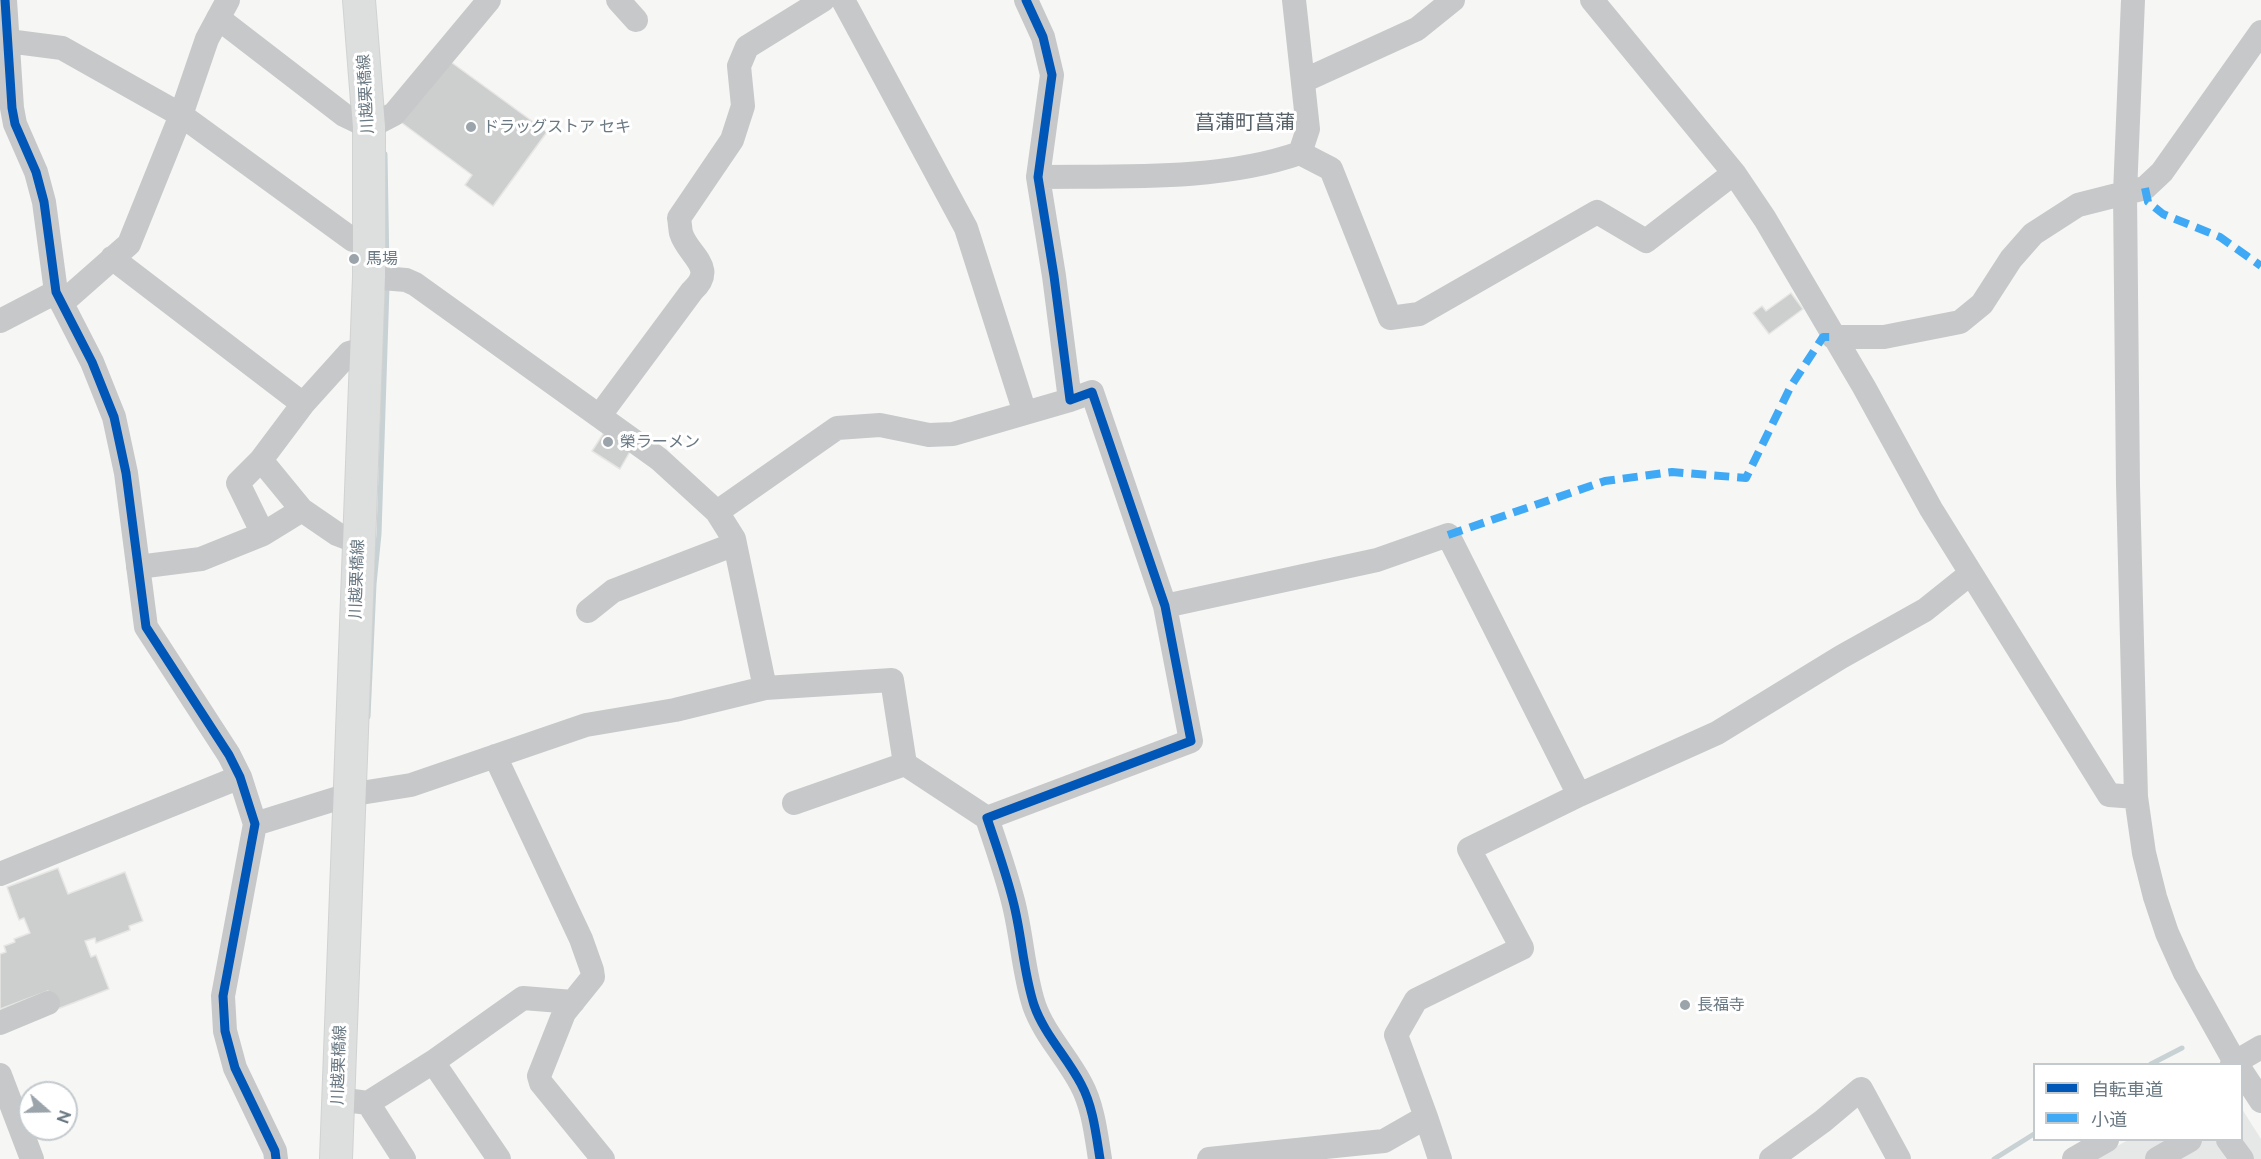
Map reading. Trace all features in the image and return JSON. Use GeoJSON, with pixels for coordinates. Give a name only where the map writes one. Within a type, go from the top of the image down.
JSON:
{"type":"FeatureCollection","features":[{"type":"Feature","properties":{"kind":"main road","name":"川越栗橋線"},"geometry":{"type":"LineString","coordinates":[[336,1159],[369,276],[369,127],[359,0]]}},
{"type":"Feature","properties":{"kind":"street"},"geometry":{"type":"LineString","coordinates":[[5,0],[4,42],[13,116],[36,172],[44,202],[59,298],[92,362],[114,417],[126,473],[146,627],[229,755],[240,777],[255,824],[223,996],[225,1031],[235,1068],[276,1159]]}},
{"type":"Feature","properties":{"kind":"street"},"geometry":{"type":"LineString","coordinates":[[0,321],[59,298],[129,243],[181,114],[207,39],[224,5],[344,115],[369,127],[394,114],[489,0]]}},
{"type":"Feature","properties":{"kind":"street"},"geometry":{"type":"LineString","coordinates":[[618,0],[636,20]]}},
{"type":"Feature","properties":{"kind":"street"},"geometry":{"type":"LineString","coordinates":[[600,415],[692,291],[702,282],[703,272],[697,257],[681,234],[679,218],[732,140],[743,106],[739,66],[747,47],[823,0]]}},
{"type":"Feature","properties":{"kind":"street"},"geometry":{"type":"LineString","coordinates":[[843,0],[966,228],[1025,413]]}},
{"type":"Feature","properties":{"kind":"street"},"geometry":{"type":"LineString","coordinates":[[1026,0],[1043,37],[1052,75],[1038,177],[1070,400]]}},
{"type":"Feature","properties":{"kind":"street"},"geometry":{"type":"LineString","coordinates":[[1294,0],[1308,129],[1300,153]]}},
{"type":"Feature","properties":{"kind":"street"},"geometry":{"type":"LineString","coordinates":[[1303,81],[1417,29],[1453,0]]}},
{"type":"Feature","properties":{"kind":"street"},"geometry":{"type":"LineString","coordinates":[[1592,0],[1734,173],[1765,219],[1864,387],[1931,509],[2109,795],[2136,797]]}},
{"type":"Feature","properties":{"kind":"street"},"geometry":{"type":"LineString","coordinates":[[2133,0],[2125,193],[2128,485],[2136,797],[2144,853],[2167,933],[2185,973],[2234,1063]]}},
{"type":"Feature","properties":{"kind":"street"},"geometry":{"type":"LineString","coordinates":[[1833,337],[1884,337],[1960,322],[1982,304],[2011,259],[2033,234],[2078,205],[2145,188],[2162,171],[2261,32]]}},
{"type":"Feature","properties":{"kind":"street"},"geometry":{"type":"LineString","coordinates":[[4,42],[62,48],[181,114],[353,240],[369,243]]}},
{"type":"Feature","properties":{"kind":"street"},"geometry":{"type":"LineString","coordinates":[[1038,177],[1180,175],[1275,161],[1300,153],[1331,169],[1390,318],[1419,314],[1597,212],[1646,242],[1734,173]]}},
{"type":"Feature","properties":{"kind":"street"},"geometry":{"type":"LineString","coordinates":[[112,258],[303,404]]}},
{"type":"Feature","properties":{"kind":"street"},"geometry":{"type":"LineString","coordinates":[[369,276],[406,280],[415,284],[659,459],[717,512],[735,544],[765,688]]}},
{"type":"Feature","properties":{"kind":"street"},"geometry":{"type":"LineString","coordinates":[[263,534],[238,483],[261,460],[303,404],[349,353],[367,348]]}},
{"type":"Feature","properties":{"kind":"street"},"geometry":{"type":"LineString","coordinates":[[717,512],[837,428],[880,425],[929,435],[953,434],[1092,392],[1165,606],[1191,741],[987,818]]}},
{"type":"Feature","properties":{"kind":"street"},"geometry":{"type":"LineString","coordinates":[[261,460],[302,510],[337,534],[358,542]]}},
{"type":"Feature","properties":{"kind":"street"},"geometry":{"type":"LineString","coordinates":[[138,567],[201,559],[263,534],[302,510]]}},
{"type":"Feature","properties":{"kind":"street"},"geometry":{"type":"LineString","coordinates":[[1165,606],[1377,560],[1448,535],[1579,795]]}},
{"type":"Feature","properties":{"kind":"street"},"geometry":{"type":"LineString","coordinates":[[588,611],[613,591],[735,544]]}},
{"type":"Feature","properties":{"kind":"street"},"geometry":{"type":"LineString","coordinates":[[1440,1159],[1396,1035],[1416,1000],[1522,948],[1469,849],[1579,795],[1717,733],[1841,657],[1925,610],[1970,574]]}},
{"type":"Feature","properties":{"kind":"street"},"geometry":{"type":"LineString","coordinates":[[255,824],[348,795],[411,785],[586,725],[675,710],[765,688],[892,680],[905,764],[987,818],[1013,902],[1034,1006],[1044,1028],[1082,1086],[1093,1116],[1100,1159]]}},
{"type":"Feature","properties":{"kind":"street"},"geometry":{"type":"LineString","coordinates":[[495,756],[581,939],[593,977],[564,1013],[539,1076],[541,1083],[603,1159]]}},
{"type":"Feature","properties":{"kind":"street"},"geometry":{"type":"LineString","coordinates":[[794,803],[905,764]]}},
{"type":"Feature","properties":{"kind":"street"},"geometry":{"type":"LineString","coordinates":[[0,874],[240,777]]}},
{"type":"Feature","properties":{"kind":"street"},"geometry":{"type":"LineString","coordinates":[[337,1099],[368,1103],[433,1062],[523,998],[573,1002]]}},
{"type":"Feature","properties":{"kind":"street"},"geometry":{"type":"LineString","coordinates":[[0,1023],[48,1004]]}},
{"type":"Feature","properties":{"kind":"street"},"geometry":{"type":"LineString","coordinates":[[2240,1063],[2261,1047]]}},
{"type":"Feature","properties":{"kind":"street"},"geometry":{"type":"LineString","coordinates":[[433,1062],[498,1159]]}},
{"type":"Feature","properties":{"kind":"street"},"geometry":{"type":"LineString","coordinates":[[2243,1076],[2261,1101]]}},
{"type":"Feature","properties":{"kind":"street"},"geometry":{"type":"LineString","coordinates":[[2,1084],[32,1159]]}},
{"type":"Feature","properties":{"kind":"street"},"geometry":{"type":"LineString","coordinates":[[1771,1159],[1823,1121],[1861,1089],[1899,1159]]}},
{"type":"Feature","properties":{"kind":"street"},"geometry":{"type":"LineString","coordinates":[[368,1103],[404,1159]]}},
{"type":"Feature","properties":{"kind":"street"},"geometry":{"type":"LineString","coordinates":[[1209,1159],[1384,1141],[1426,1117]]}},
{"type":"Feature","properties":{"kind":"street"},"geometry":{"type":"LineString","coordinates":[[2074,1159],[2105,1141]]}},
{"type":"Feature","properties":{"kind":"street"},"geometry":{"type":"LineString","coordinates":[[2229,1141],[2242,1159]]}},
{"type":"Feature","properties":{"kind":"street"},"geometry":{"type":"LineString","coordinates":[[2157,1159],[2185,1148]]}},
{"type":"Feature","properties":{"kind":"shaded area"},"geometry":{"type":"Polygon","coordinates":[[[2243,1111],[2261,1139],[2261,1159],[2094,1159],[2126,1141],[2243,1141],[2243,1111]]]}},
{"type":"Feature","properties":{"kind":"building"},"geometry":{"type":"Polygon","coordinates":[[[444,57],[547,132],[493,206],[465,185],[472,175],[398,120],[444,57]]]}},
{"type":"Feature","properties":{"kind":"building"},"geometry":{"type":"Polygon","coordinates":[[[1791,293],[1803,309],[1769,334],[1753,313],[1762,306],[1766,311],[1791,293]]]}},
{"type":"Feature","properties":{"kind":"building"},"geometry":{"type":"Polygon","coordinates":[[[605,431],[632,448],[620,469],[592,451],[605,431]]]}},
{"type":"Feature","properties":{"kind":"building"},"geometry":{"type":"Polygon","coordinates":[[[58,868],[68,894],[125,872],[143,921],[129,926],[130,930],[96,943],[95,938],[85,941],[91,957],[96,955],[109,989],[55,1010],[48,991],[0,1009],[0,954],[6,952],[4,946],[15,942],[14,939],[30,933],[24,918],[19,920],[7,887],[58,868]]]}},
{"type":"Feature","properties":{"kind":"waterway"},"geometry":{"type":"LineString","coordinates":[[385,154],[387,271]]}},
{"type":"Feature","properties":{"kind":"waterway"},"geometry":{"type":"LineString","coordinates":[[368,717],[374,584],[379,534],[387,286]]}},
{"type":"Feature","properties":{"kind":"waterway"},"geometry":{"type":"LineString","coordinates":[[2153,1063],[2182,1048]]}},
{"type":"Feature","properties":{"kind":"waterway"},"geometry":{"type":"LineString","coordinates":[[1994,1159],[2033,1135]]}},
{"type":"Feature","properties":{"kind":"marked path"},"geometry":{"type":"LineString","coordinates":[[2145,188],[2148,202],[2163,214],[2220,237],[2261,266]]}},
{"type":"Feature","properties":{"kind":"marked path"},"geometry":{"type":"LineString","coordinates":[[1448,535],[1605,481],[1672,472],[1746,478],[1791,386],[1823,337],[1833,337]]}},
{"type":"Feature","properties":{"kind":"cycle path"},"geometry":{"type":"LineString","coordinates":[[5,0],[15,124],[36,172],[44,202],[56,292],[92,362],[114,417],[126,473],[146,627],[229,755],[240,777],[255,824],[223,996],[225,1031],[235,1068],[275,1151],[276,1159]]}},
{"type":"Feature","properties":{"kind":"cycle path"},"geometry":{"type":"LineString","coordinates":[[1026,0],[1043,37],[1052,75],[1038,177],[1070,400],[1092,392],[1165,606],[1191,741],[987,818],[1013,901],[1034,1005],[1038,1016],[1085,1093],[1093,1120],[1100,1159]]}},
{"type":"Feature","properties":{"kind":"place","name":"ドラッグストア セキ"},"geometry":{"type":"Point","coordinates":[471,127]}},
{"type":"Feature","properties":{"kind":"place","name":"馬場"},"geometry":{"type":"Point","coordinates":[354,259]}},
{"type":"Feature","properties":{"kind":"place","name":"榮ラーメン"},"geometry":{"type":"Point","coordinates":[608,442]}},
{"type":"Feature","properties":{"kind":"place","name":"長福寺"},"geometry":{"type":"Point","coordinates":[1685,1005]}},
{"type":"Feature","properties":{"kind":"district","name":"菖蒲町菖蒲"},"geometry":{"type":"Point","coordinates":[1245,123]}}]}
